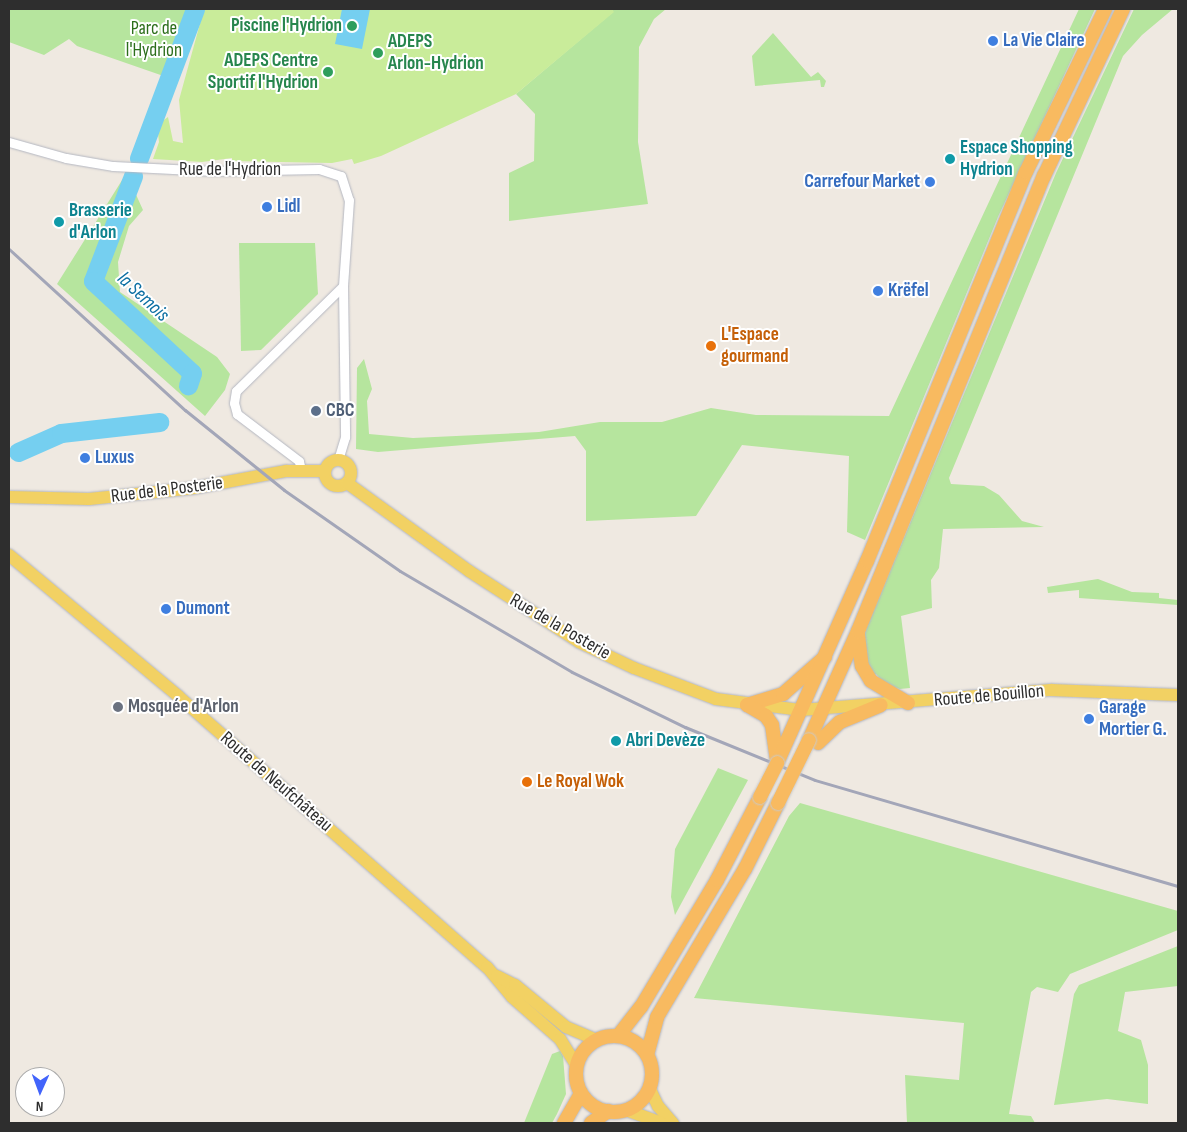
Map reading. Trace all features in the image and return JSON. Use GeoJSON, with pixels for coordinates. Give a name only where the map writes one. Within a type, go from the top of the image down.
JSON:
{"type":"FeatureCollection","features":[{"type":"Feature","properties":{"kind":"highway"},"geometry":{"type":"LineString","coordinates":[[618,1036],[641,1007],[712,888],[777,763],[825,656],[1026,172],[1105,9]]}},
{"type":"Feature","properties":{"kind":"highway"},"geometry":{"type":"LineString","coordinates":[[647,1055],[629,1039],[618,1036],[597,1040],[581,1055],[577,1066],[581,1093],[592,1105],[608,1111],[626,1110],[640,1101],[649,1087],[652,1076],[647,1055],[657,1017],[745,869],[793,775],[814,742],[824,710],[1044,176],[1123,9]]}},
{"type":"Feature","properties":{"kind":"highway"},"geometry":{"type":"LineString","coordinates":[[858,631],[862,666],[871,681],[908,702]]}},
{"type":"Feature","properties":{"kind":"highway"},"geometry":{"type":"LineString","coordinates":[[748,706],[783,694],[825,656]]}},
{"type":"Feature","properties":{"kind":"highway"},"geometry":{"type":"LineString","coordinates":[[814,742],[840,722],[881,705]]}},
{"type":"Feature","properties":{"kind":"highway"},"geometry":{"type":"LineString","coordinates":[[748,706],[766,716],[775,730],[777,763]]}},
{"type":"Feature","properties":{"kind":"highway"},"geometry":{"type":"LineString","coordinates":[[564,1123],[581,1093]]}},
{"type":"Feature","properties":{"kind":"highway"},"geometry":{"type":"LineString","coordinates":[[590,1123],[608,1111]]}},
{"type":"Feature","properties":{"kind":"main road"},"geometry":{"type":"LineString","coordinates":[[324,471],[330,462],[338,460],[350,468],[351,474],[347,483]]}},
{"type":"Feature","properties":{"kind":"main road","name":"Rue de la Posterie"},"geometry":{"type":"LineString","coordinates":[[9,497],[89,499],[194,488],[301,470],[324,471],[325,478],[332,484],[340,486],[347,483],[469,571],[579,642],[691,691],[748,706],[801,710]]}},
{"type":"Feature","properties":{"kind":"main road","name":"Route de Neufchâteau"},"geometry":{"type":"LineString","coordinates":[[9,555],[178,696],[495,974],[512,997],[560,1040],[577,1066]]}},
{"type":"Feature","properties":{"kind":"main road","name":"Route de Bouillon"},"geometry":{"type":"LineString","coordinates":[[801,710],[824,710],[1051,690],[1178,695]]}},
{"type":"Feature","properties":{"kind":"main road","name":"Route de Neufchâteau"},"geometry":{"type":"LineString","coordinates":[[495,974],[515,985],[566,1027],[597,1040]]}},
{"type":"Feature","properties":{"kind":"main road"},"geometry":{"type":"LineString","coordinates":[[649,1087],[658,1106],[673,1123]]}},
{"type":"Feature","properties":{"kind":"main road"},"geometry":{"type":"LineString","coordinates":[[626,1110],[661,1123]]}},
{"type":"Feature","properties":{"kind":"street","name":"Rue de l'Hydrion"},"geometry":{"type":"LineString","coordinates":[[9,142],[66,158],[113,166],[213,171],[329,170],[346,182],[349,200],[343,286],[345,436],[338,460]]}},
{"type":"Feature","properties":{"kind":"street"},"geometry":{"type":"LineString","coordinates":[[301,470],[299,461],[237,414],[234,403],[236,391],[343,286]]}},
{"type":"Feature","properties":{"kind":"green space","name":"Parc de l'Hydrion"},"geometry":{"type":"Polygon","coordinates":[[[9,9],[198,9],[175,80],[77,46],[69,39],[44,55],[9,42],[9,9]]]}},
{"type":"Feature","properties":{"kind":"green space","name":"ADEPS Arlon-Hydrion"},"geometry":{"type":"Polygon","coordinates":[[[204,9],[612,9],[614,12],[516,94],[381,156],[354,164],[352,159],[332,163],[232,161],[232,158],[202,162],[153,159],[159,142],[157,125],[168,117],[173,141],[183,143],[179,100],[204,9]]]}},
{"type":"Feature","properties":{"kind":"green space"},"geometry":{"type":"Polygon","coordinates":[[[612,9],[666,9],[654,19],[639,47],[638,142],[648,204],[509,221],[509,173],[534,161],[535,114],[516,94],[613,12],[612,9]]]}},
{"type":"Feature","properties":{"kind":"green space"},"geometry":{"type":"Polygon","coordinates":[[[1079,9],[1095,9],[998,217],[865,540],[847,532],[849,456],[742,445],[696,516],[586,521],[586,451],[575,436],[378,452],[356,449],[357,368],[364,359],[372,389],[367,401],[369,434],[413,438],[539,432],[600,422],[662,422],[711,408],[756,415],[889,416],[1079,9]]]}},
{"type":"Feature","properties":{"kind":"green space"},"geometry":{"type":"Polygon","coordinates":[[[1134,9],[1173,9],[1142,35],[1123,56],[949,478],[951,484],[984,486],[999,495],[1022,521],[1044,527],[943,529],[939,568],[931,580],[932,608],[901,616],[910,688],[900,689],[886,685],[876,674],[873,675],[866,665],[864,634],[1056,173],[1134,9]]]}},
{"type":"Feature","properties":{"kind":"green space"},"geometry":{"type":"Polygon","coordinates":[[[773,33],[811,77],[818,72],[826,81],[824,87],[821,87],[820,80],[755,86],[752,56],[773,33]]]}},
{"type":"Feature","properties":{"kind":"green space"},"geometry":{"type":"Polygon","coordinates":[[[124,177],[128,177],[143,210],[129,226],[118,262],[120,292],[217,357],[230,374],[225,390],[205,416],[57,284],[124,177]]]}},
{"type":"Feature","properties":{"kind":"green space"},"geometry":{"type":"Polygon","coordinates":[[[239,243],[315,243],[318,294],[261,350],[241,351],[239,243]]]}},
{"type":"Feature","properties":{"kind":"green space"},"geometry":{"type":"Polygon","coordinates":[[[1098,579],[1132,592],[1159,593],[1159,598],[1178,600],[1178,605],[1079,598],[1079,590],[1048,593],[1047,587],[1098,579]]]}},
{"type":"Feature","properties":{"kind":"green space"},"geometry":{"type":"Polygon","coordinates":[[[718,768],[748,780],[675,915],[671,897],[675,849],[718,768]]]}},
{"type":"Feature","properties":{"kind":"green space"},"geometry":{"type":"Polygon","coordinates":[[[800,803],[1178,911],[1178,930],[1070,974],[1058,992],[1037,987],[1031,992],[1009,1114],[1031,1116],[1035,1123],[907,1123],[905,1075],[959,1080],[964,1023],[694,998],[789,816],[800,803]]]}},
{"type":"Feature","properties":{"kind":"green space"},"geometry":{"type":"Polygon","coordinates":[[[1178,946],[1178,986],[1125,992],[1118,1031],[1141,1040],[1148,1065],[1148,1104],[1107,1099],[1054,1105],[1074,994],[1079,985],[1178,946]]]}},
{"type":"Feature","properties":{"kind":"green space"},"geometry":{"type":"Polygon","coordinates":[[[560,1051],[563,1056],[566,1094],[557,1114],[552,1123],[524,1123],[552,1054],[560,1051]]]}},
{"type":"Feature","properties":{"kind":"water","name":"Piscine l'Hydrion"},"geometry":{"type":"Polygon","coordinates":[[[342,9],[370,9],[362,49],[335,44],[342,9]]]}},
{"type":"Feature","properties":{"kind":"waterway","name":"la Semois"},"geometry":{"type":"LineString","coordinates":[[139,158],[195,9]]}},
{"type":"Feature","properties":{"kind":"waterway","name":"la Semois"},"geometry":{"type":"LineString","coordinates":[[133,176],[93,281],[192,373],[188,385]]}},
{"type":"Feature","properties":{"kind":"waterway","name":"la Semois"},"geometry":{"type":"LineString","coordinates":[[18,452],[61,433],[159,422]]}},
{"type":"Feature","properties":{"kind":"railway"},"geometry":{"type":"LineString","coordinates":[[9,249],[185,410],[284,490],[400,571],[572,672],[685,727],[815,780],[1178,886]]}},
{"type":"Feature","properties":{"kind":"place","name":"Piscine l'Hydrion"},"geometry":{"type":"Point","coordinates":[352,26]}},
{"type":"Feature","properties":{"kind":"place","name":"La Vie Claire"},"geometry":{"type":"Point","coordinates":[993,41]}},
{"type":"Feature","properties":{"kind":"place","name":"ADEPS Arlon-Hydrion"},"geometry":{"type":"Point","coordinates":[378,53]}},
{"type":"Feature","properties":{"kind":"place","name":"ADEPS Centre Sportif l'Hydrion"},"geometry":{"type":"Point","coordinates":[328,72]}},
{"type":"Feature","properties":{"kind":"place","name":"Espace Shopping Hydrion"},"geometry":{"type":"Point","coordinates":[950,159]}},
{"type":"Feature","properties":{"kind":"place","name":"Carrefour Market"},"geometry":{"type":"Point","coordinates":[930,182]}},
{"type":"Feature","properties":{"kind":"place","name":"Lidl"},"geometry":{"type":"Point","coordinates":[267,207]}},
{"type":"Feature","properties":{"kind":"place","name":"Brasserie d'Arlon"},"geometry":{"type":"Point","coordinates":[59,222]}},
{"type":"Feature","properties":{"kind":"place","name":"Krëfel"},"geometry":{"type":"Point","coordinates":[878,291]}},
{"type":"Feature","properties":{"kind":"place","name":"L'Espace gourmand"},"geometry":{"type":"Point","coordinates":[711,346]}},
{"type":"Feature","properties":{"kind":"place","name":"CBC"},"geometry":{"type":"Point","coordinates":[316,411]}},
{"type":"Feature","properties":{"kind":"place","name":"Luxus"},"geometry":{"type":"Point","coordinates":[85,458]}},
{"type":"Feature","properties":{"kind":"place","name":"Dumont"},"geometry":{"type":"Point","coordinates":[166,609]}},
{"type":"Feature","properties":{"kind":"place","name":"Mosquée d'Arlon"},"geometry":{"type":"Point","coordinates":[118,707]}},
{"type":"Feature","properties":{"kind":"place","name":"Garage Mortier G."},"geometry":{"type":"Point","coordinates":[1089,719]}},
{"type":"Feature","properties":{"kind":"place","name":"Abri Devèze"},"geometry":{"type":"Point","coordinates":[616,741]}},
{"type":"Feature","properties":{"kind":"place","name":"Le Royal Wok"},"geometry":{"type":"Point","coordinates":[527,782]}}]}
